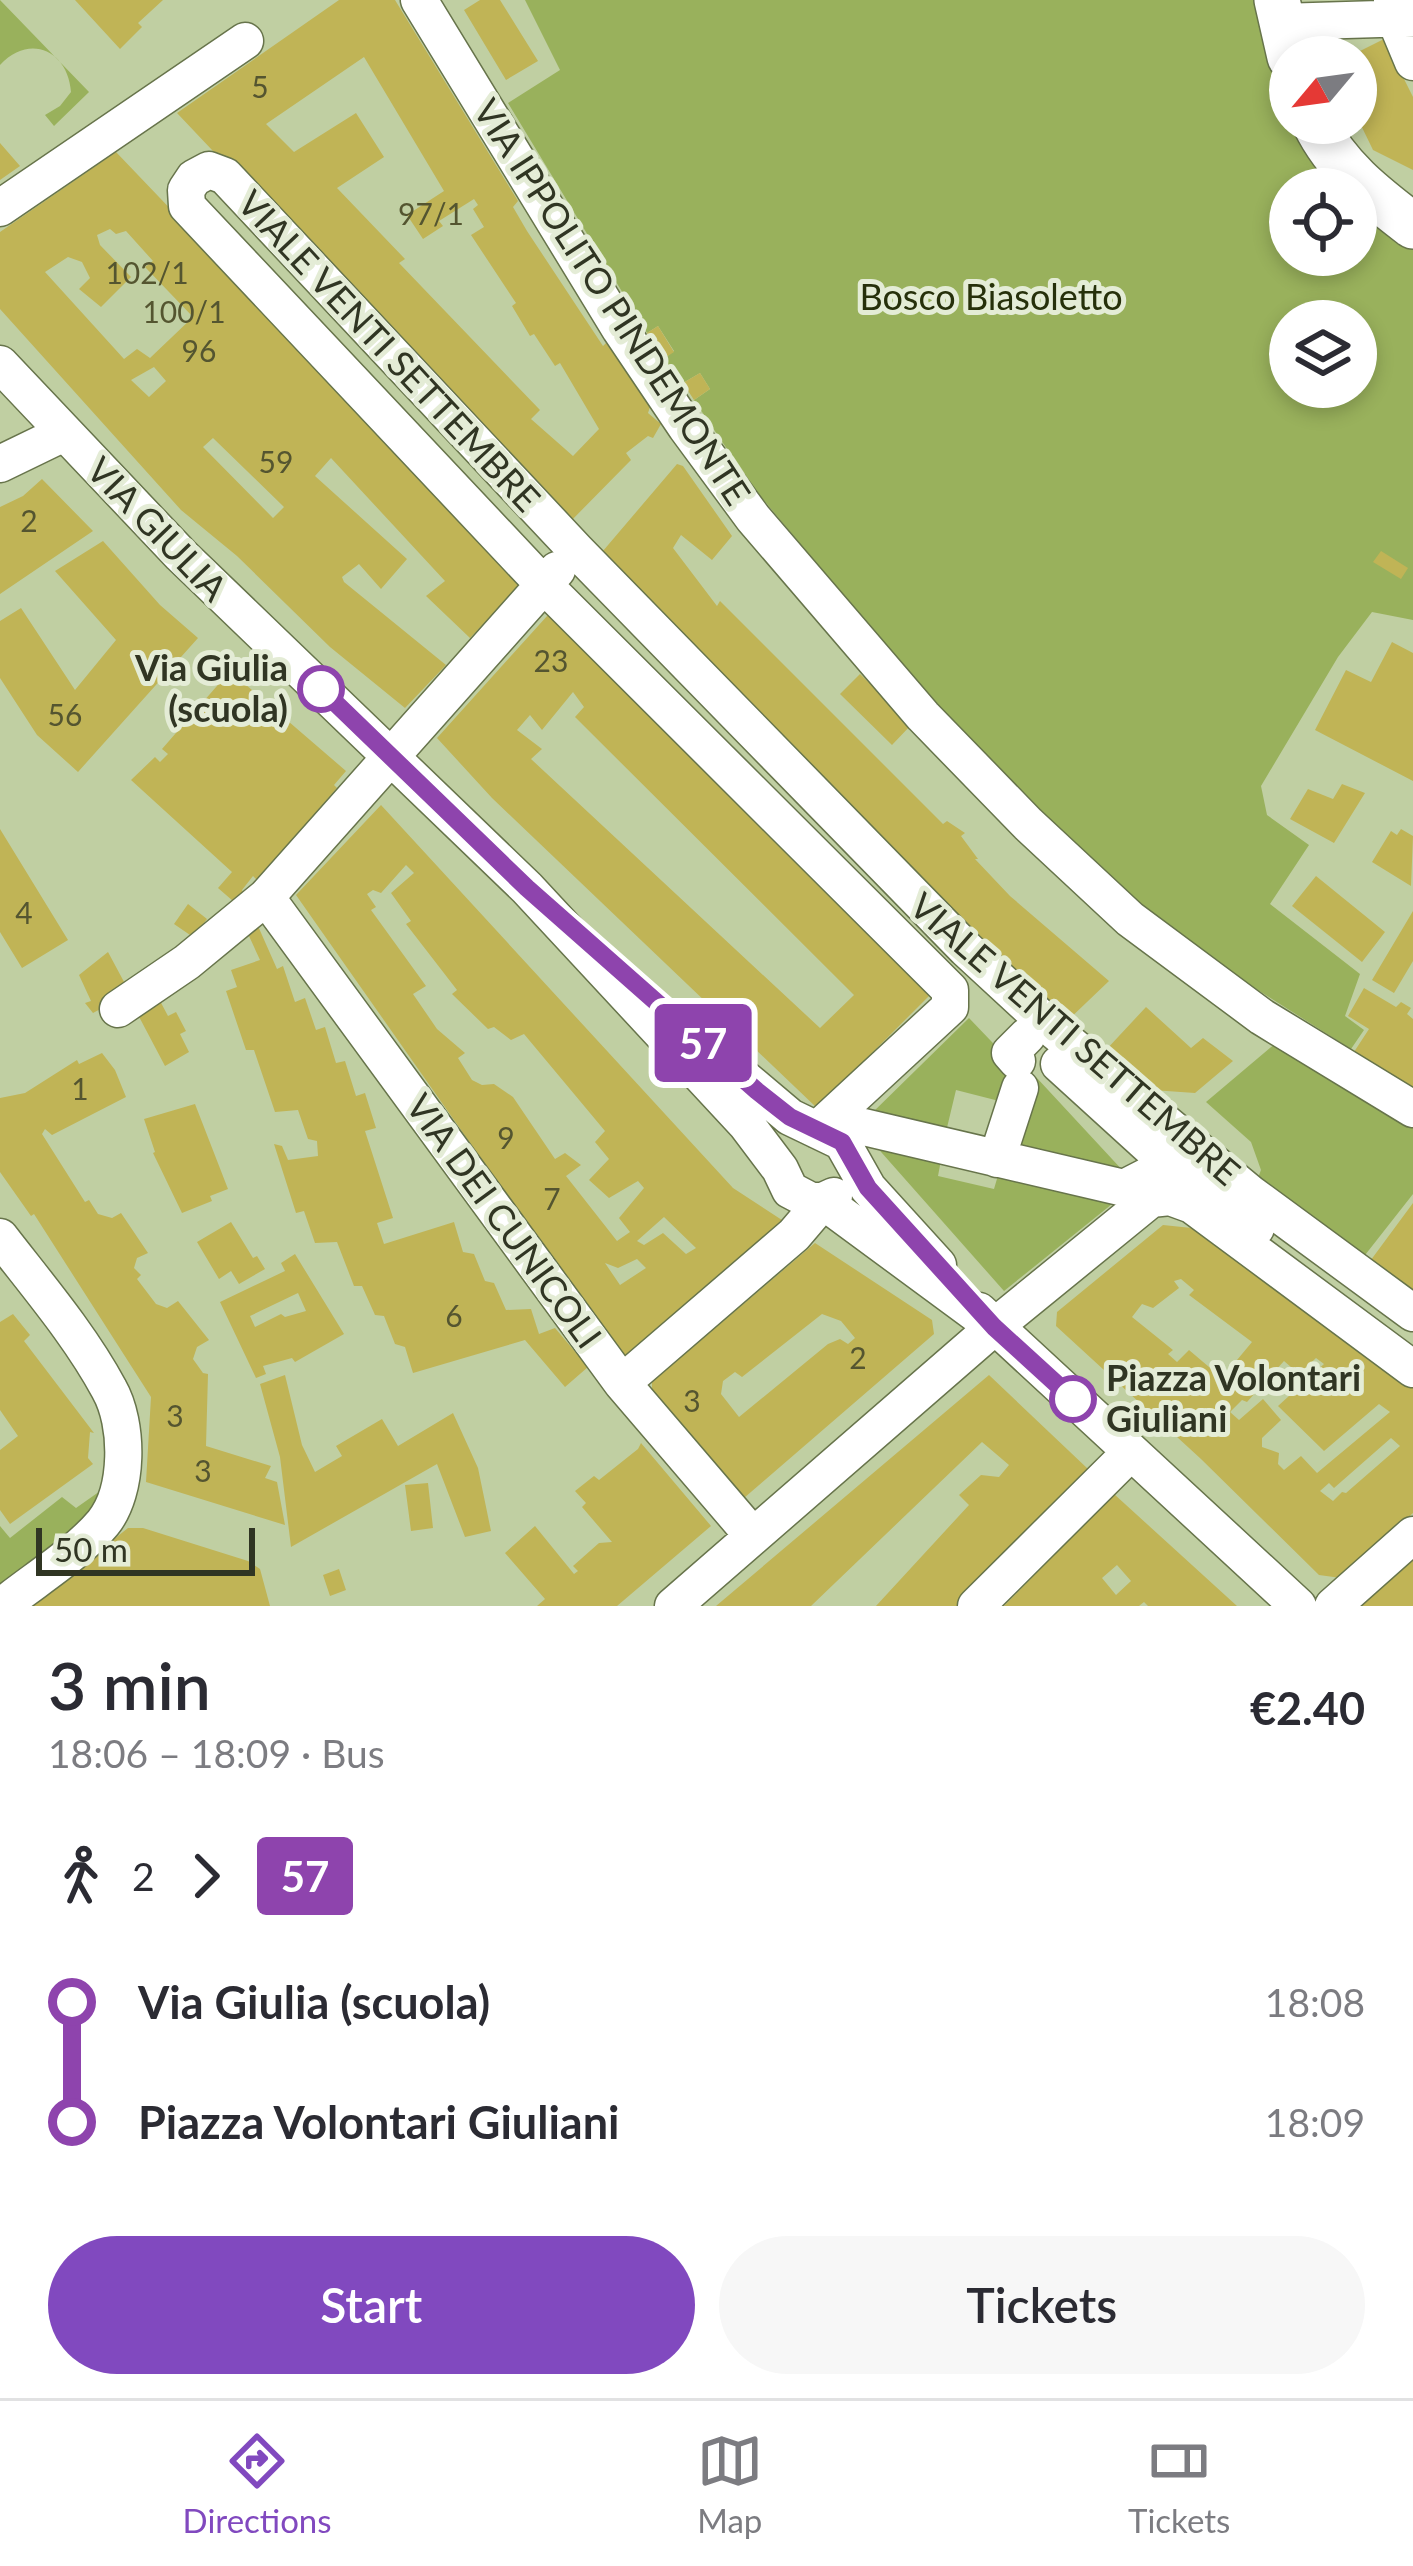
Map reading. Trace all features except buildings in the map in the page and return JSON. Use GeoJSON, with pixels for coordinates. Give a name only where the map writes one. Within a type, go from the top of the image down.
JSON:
{"type":"FeatureCollection","features":[{"type":"Feature","properties":{"kind":"main road"},"geometry":{"type":"LineString","coordinates":[[1326,144],[1360,185],[1413,226]]}},
{"type":"Feature","properties":{"kind":"street","name":"VIA IPPOLITO PINDEMONTE"},"geometry":{"type":"LineString","coordinates":[[419,0],[686,427],[753,518],[923,716],[1130,919],[1262,1017],[1413,1109]]}},
{"type":"Feature","properties":{"kind":"street"},"geometry":{"type":"LineString","coordinates":[[1282,26],[1400,12],[1413,62]]}},
{"type":"Feature","properties":{"kind":"street"},"geometry":{"type":"LineString","coordinates":[[0,208],[245,40]]}},
{"type":"Feature","properties":{"kind":"street","name":"VIALE VENTI SETTEMBRE"},"geometry":{"type":"LineString","coordinates":[[1413,1313],[1251,1194],[1042,1019],[559,568],[188,206],[186,190],[194,178],[209,170],[225,176],[559,568],[1144,1188],[1413,1343]]}},
{"type":"Feature","properties":{"kind":"street","name":"VIALE VENTI SETTEMBRE"},"geometry":{"type":"LineString","coordinates":[[232,216],[945,984],[953,999],[950,1007],[833,1136]]}},
{"type":"Feature","properties":{"kind":"street","name":"VIA GIULIA"},"geometry":{"type":"LineString","coordinates":[[0,364],[181,555],[527,888],[746,1124],[790,1190],[811,1201],[823,1201],[994,1327]]}},
{"type":"Feature","properties":{"kind":"street"},"geometry":{"type":"LineString","coordinates":[[0,464],[64,433]]}},
{"type":"Feature","properties":{"kind":"street"},"geometry":{"type":"LineString","coordinates":[[118,1009],[187,962],[266,897],[559,568]]}},
{"type":"Feature","properties":{"kind":"street","name":"VIA GIULIA"},"geometry":{"type":"LineString","coordinates":[[527,888],[757,1091],[833,1136],[868,1188],[994,1327],[1298,1606]]}},
{"type":"Feature","properties":{"kind":"street","name":"VIA DEI CUNICOLI"},"geometry":{"type":"LineString","coordinates":[[266,897],[622,1382],[752,1536]]}},
{"type":"Feature","properties":{"kind":"street"},"geometry":{"type":"LineString","coordinates":[[997,1159],[1021,1062]]}},
{"type":"Feature","properties":{"kind":"street"},"geometry":{"type":"LineString","coordinates":[[622,1382],[794,1235],[848,1181],[833,1136]]}},
{"type":"Feature","properties":{"kind":"street"},"geometry":{"type":"LineString","coordinates":[[673,1606],[1145,1202],[1144,1188],[997,1159],[833,1136],[792,1139],[780,1169]]}},
{"type":"Feature","properties":{"kind":"street","name":"VIALE VENTI SETTEMBRE"},"geometry":{"type":"LineString","coordinates":[[1144,1188],[1192,1205],[1413,1369]]}},
{"type":"Feature","properties":{"kind":"street"},"geometry":{"type":"LineString","coordinates":[[0,1237],[112,1392],[121,1433],[122,1473],[117,1501],[103,1523],[2,1606]]}},
{"type":"Feature","properties":{"kind":"street"},"geometry":{"type":"LineString","coordinates":[[976,1606],[1131,1453]]}},
{"type":"Feature","properties":{"kind":"street"},"geometry":{"type":"LineString","coordinates":[[1333,1606],[1413,1535]]}},
{"type":"Feature","properties":{"kind":"green space"},"geometry":{"type":"Polygon","coordinates":[[[0,0],[89,92],[54,126],[45,115],[71,92],[63,66],[46,51],[35,49],[12,55],[0,65],[0,0]]]}},
{"type":"Feature","properties":{"kind":"green space","name":"Bosco Biasoletto"},"geometry":{"type":"Polygon","coordinates":[[[525,0],[1258,0],[1269,53],[1269,144],[1306,144],[1325,168],[1269,168],[1269,276],[1377,276],[1377,221],[1413,249],[1413,620],[1372,612],[1338,657],[1261,786],[1267,815],[1309,845],[1270,904],[1360,974],[1345,1016],[1364,1030],[1351,1049],[1124,899],[981,755],[905,670],[752,486],[694,400],[710,389],[700,373],[683,383],[663,359],[674,351],[658,326],[647,333],[508,103],[560,70],[525,0]]]}},
{"type":"Feature","properties":{"kind":"green space"},"geometry":{"type":"Polygon","coordinates":[[[969,1018],[1031,1083],[1036,1077],[1125,1173],[1009,1148],[1003,1102],[956,1090],[945,1136],[869,1116],[969,1018]]]}},
{"type":"Feature","properties":{"kind":"green space"},"geometry":{"type":"Polygon","coordinates":[[[1276,1043],[1413,1124],[1413,1194],[1358,1264],[1256,1183],[1261,1170],[1251,1142],[1206,1102],[1276,1043]]]}},
{"type":"Feature","properties":{"kind":"green space"},"geometry":{"type":"Polygon","coordinates":[[[874,1144],[941,1160],[938,1176],[994,1189],[999,1172],[1117,1200],[1004,1291],[874,1144]]]}},
{"type":"Feature","properties":{"kind":"green space"},"geometry":{"type":"Polygon","coordinates":[[[103,1489],[107,1499],[0,1592],[0,1526],[10,1538],[62,1497],[76,1508],[103,1489]]]}},
{"type":"Feature","properties":{"kind":"bus line","name":"57"},"geometry":{"type":"LineString","coordinates":[[321,689],[527,888],[757,1091],[790,1117],[842,1142],[868,1188],[994,1327],[1073,1399]]}},
{"type":"Feature","properties":{"kind":"place","name":"Via Giulia (scuola)"},"geometry":{"type":"Point","coordinates":[321,689]}},
{"type":"Feature","properties":{"kind":"place","name":"Piazza Volontari Giuliani"},"geometry":{"type":"Point","coordinates":[1073,1399]}}]}
